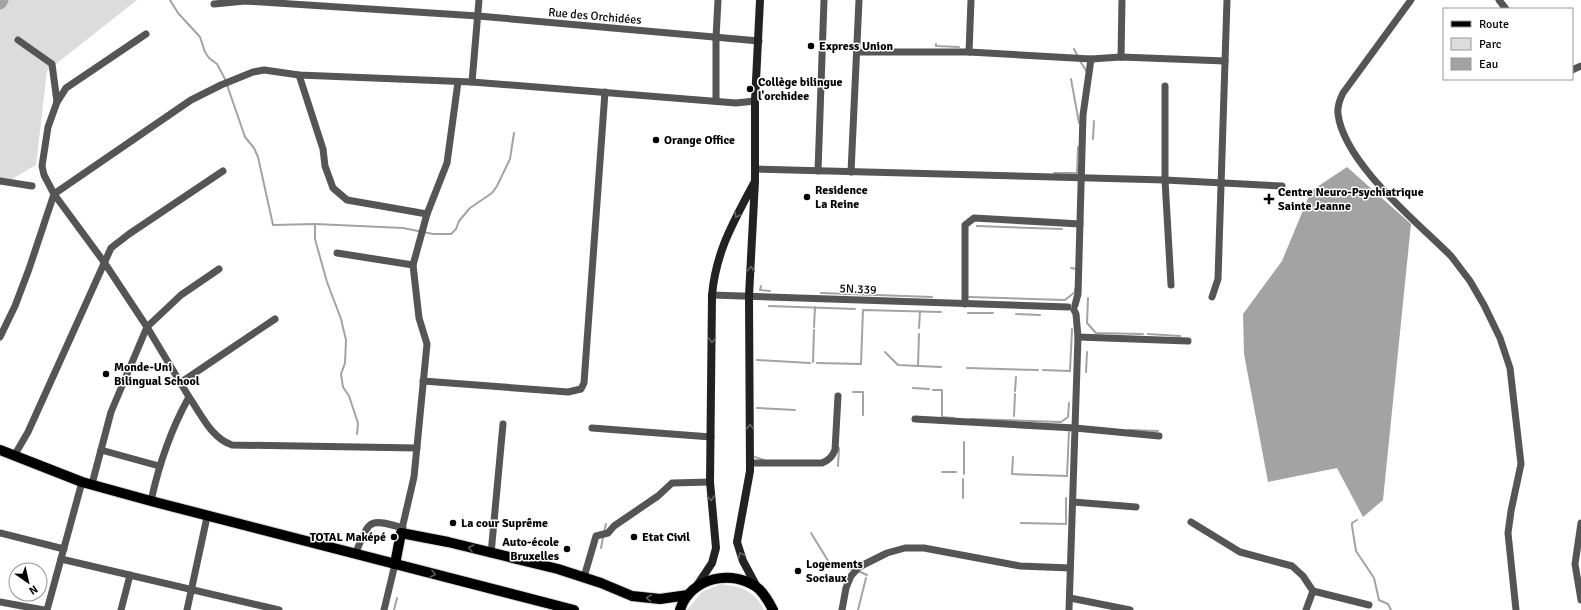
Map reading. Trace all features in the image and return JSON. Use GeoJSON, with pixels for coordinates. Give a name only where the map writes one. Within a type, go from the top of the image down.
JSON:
{"type":"FeatureCollection","features":[{"type":"Feature","properties":{"kind":"main road"},"geometry":{"type":"LineString","coordinates":[[760,0],[755,101],[756,169],[750,296],[750,463],[747,494],[737,542],[743,561],[759,589],[768,600],[772,610]]}},
{"type":"Feature","properties":{"kind":"main road"},"geometry":{"type":"LineString","coordinates":[[680,610],[715,555],[710,482],[712,295],[714,272],[728,231],[755,181]]}},
{"type":"Feature","properties":{"kind":"main road"},"geometry":{"type":"LineString","coordinates":[[0,450],[87,483],[207,517],[574,610]]}},
{"type":"Feature","properties":{"kind":"main road"},"geometry":{"type":"LineString","coordinates":[[395,564],[402,531],[584,577],[632,596],[660,599],[691,592],[710,580],[727,577],[744,580],[759,589]]}},
{"type":"Feature","properties":{"kind":"street"},"geometry":{"type":"LineString","coordinates":[[472,82],[479,0]]}},
{"type":"Feature","properties":{"kind":"street"},"geometry":{"type":"LineString","coordinates":[[716,101],[716,38],[718,0]]}},
{"type":"Feature","properties":{"kind":"street"},"geometry":{"type":"LineString","coordinates":[[818,171],[824,0]]}},
{"type":"Feature","properties":{"kind":"street"},"geometry":{"type":"LineString","coordinates":[[851,172],[859,0]]}},
{"type":"Feature","properties":{"kind":"street"},"geometry":{"type":"LineString","coordinates":[[970,52],[971,0]]}},
{"type":"Feature","properties":{"kind":"street"},"geometry":{"type":"LineString","coordinates":[[1121,57],[1122,0]]}},
{"type":"Feature","properties":{"kind":"street"},"geometry":{"type":"LineString","coordinates":[[1212,297],[1218,279],[1227,0]]}},
{"type":"Feature","properties":{"kind":"street"},"geometry":{"type":"LineString","coordinates":[[1411,0],[1343,93],[1339,102],[1338,112],[1341,126],[1347,140],[1365,168],[1376,182],[1451,256],[1484,305],[1500,338],[1510,368],[1521,455],[1520,474],[1511,511],[1508,533],[1516,610]]}},
{"type":"Feature","properties":{"kind":"street"},"geometry":{"type":"LineString","coordinates":[[1499,0],[1505,8]]}},
{"type":"Feature","properties":{"kind":"street","name":"Rue des Orchidées"},"geometry":{"type":"LineString","coordinates":[[214,4],[231,1],[245,1],[478,16],[716,38],[759,40]]}},
{"type":"Feature","properties":{"kind":"street"},"geometry":{"type":"LineString","coordinates":[[146,34],[66,88],[57,102],[48,127],[43,156],[44,175],[54,194],[104,262],[147,327],[189,397],[217,437],[223,442],[232,444],[417,448]]}},
{"type":"Feature","properties":{"kind":"street"},"geometry":{"type":"LineString","coordinates":[[18,40],[52,64],[57,102]]}},
{"type":"Feature","properties":{"kind":"street"},"geometry":{"type":"LineString","coordinates":[[857,52],[970,52],[1091,59],[1121,57],[1225,61]]}},
{"type":"Feature","properties":{"kind":"street"},"geometry":{"type":"LineString","coordinates":[[1069,610],[1078,336],[1076,314],[1072,307],[1078,294],[1083,106],[1091,59]]}},
{"type":"Feature","properties":{"kind":"street"},"geometry":{"type":"LineString","coordinates":[[0,337],[24,281],[54,194],[191,100],[221,85],[253,72],[264,70],[299,75],[472,82],[736,103],[755,101]]}},
{"type":"Feature","properties":{"kind":"street"},"geometry":{"type":"LineString","coordinates":[[299,75],[323,149],[327,173],[333,188],[347,200],[427,214]]}},
{"type":"Feature","properties":{"kind":"street"},"geometry":{"type":"LineString","coordinates":[[355,554],[367,528],[372,524],[382,522],[402,531],[412,491],[427,344],[419,318],[413,265],[427,214],[449,154],[458,82]]}},
{"type":"Feature","properties":{"kind":"street"},"geometry":{"type":"LineString","coordinates":[[1165,86],[1165,180],[1171,285]]}},
{"type":"Feature","properties":{"kind":"street"},"geometry":{"type":"LineString","coordinates":[[423,380],[568,392],[581,389],[584,383],[605,92]]}},
{"type":"Feature","properties":{"kind":"street"},"geometry":{"type":"LineString","coordinates":[[756,169],[1082,179],[1165,180],[1282,186]]}},
{"type":"Feature","properties":{"kind":"street"},"geometry":{"type":"LineString","coordinates":[[14,456],[28,432],[107,254],[116,243],[223,171]]}},
{"type":"Feature","properties":{"kind":"street"},"geometry":{"type":"LineString","coordinates":[[0,181],[32,186]]}},
{"type":"Feature","properties":{"kind":"street"},"geometry":{"type":"LineString","coordinates":[[965,304],[965,225],[969,221],[974,218],[1080,224]]}},
{"type":"Feature","properties":{"kind":"street"},"geometry":{"type":"LineString","coordinates":[[337,253],[413,265]]}},
{"type":"Feature","properties":{"kind":"street"},"geometry":{"type":"LineString","coordinates":[[0,602],[45,610],[64,549],[100,450],[113,406],[147,327],[181,295],[219,269]]}},
{"type":"Feature","properties":{"kind":"street","name":"5N.339"},"geometry":{"type":"LineString","coordinates":[[712,295],[1072,307]]}},
{"type":"Feature","properties":{"kind":"street"},"geometry":{"type":"LineString","coordinates":[[180,383],[275,319]]}},
{"type":"Feature","properties":{"kind":"street"},"geometry":{"type":"LineString","coordinates":[[1078,336],[1188,341]]}},
{"type":"Feature","properties":{"kind":"street"},"geometry":{"type":"LineString","coordinates":[[750,463],[822,463],[828,460],[835,450],[838,396]]}},
{"type":"Feature","properties":{"kind":"street"},"geometry":{"type":"LineString","coordinates":[[151,501],[159,466],[172,431],[189,397]]}},
{"type":"Feature","properties":{"kind":"street"},"geometry":{"type":"LineString","coordinates":[[915,419],[1075,428],[1159,436]]}},
{"type":"Feature","properties":{"kind":"street"},"geometry":{"type":"LineString","coordinates":[[491,554],[503,424]]}},
{"type":"Feature","properties":{"kind":"street"},"geometry":{"type":"LineString","coordinates":[[592,428],[711,437]]}},
{"type":"Feature","properties":{"kind":"street"},"geometry":{"type":"LineString","coordinates":[[100,450],[159,466]]}},
{"type":"Feature","properties":{"kind":"street"},"geometry":{"type":"LineString","coordinates":[[584,577],[596,536],[608,533],[614,526],[658,496],[672,483],[710,482]]}},
{"type":"Feature","properties":{"kind":"street"},"geometry":{"type":"LineString","coordinates":[[1073,502],[1136,507]]}},
{"type":"Feature","properties":{"kind":"street"},"geometry":{"type":"LineString","coordinates":[[187,610],[207,517]]}},
{"type":"Feature","properties":{"kind":"street"},"geometry":{"type":"LineString","coordinates":[[1191,522],[1240,552],[1292,566],[1297,570],[1313,591],[1369,605]]}},
{"type":"Feature","properties":{"kind":"street"},"geometry":{"type":"LineString","coordinates":[[1581,523],[1575,564],[1581,600]]}},
{"type":"Feature","properties":{"kind":"street"},"geometry":{"type":"LineString","coordinates":[[0,533],[64,549]]}},
{"type":"Feature","properties":{"kind":"street"},"geometry":{"type":"LineString","coordinates":[[842,610],[846,588],[851,576],[859,567],[887,553],[904,548],[924,548],[1020,566],[1070,568]]}},
{"type":"Feature","properties":{"kind":"street"},"geometry":{"type":"LineString","coordinates":[[61,558],[192,589],[256,607],[279,610]]}},
{"type":"Feature","properties":{"kind":"street"},"geometry":{"type":"LineString","coordinates":[[384,610],[395,564]]}},
{"type":"Feature","properties":{"kind":"street"},"geometry":{"type":"LineString","coordinates":[[121,610],[130,575]]}},
{"type":"Feature","properties":{"kind":"street"},"geometry":{"type":"LineString","coordinates":[[1306,610],[1313,591]]}},
{"type":"Feature","properties":{"kind":"street"},"geometry":{"type":"LineString","coordinates":[[1070,598],[1130,610]]}},
{"type":"Feature","properties":{"kind":"green space"},"geometry":{"type":"Polygon","coordinates":[[[0,0],[137,0],[47,71],[36,165],[0,186],[0,0]]]}},
{"type":"Feature","properties":{"kind":"green space"},"geometry":{"type":"Polygon","coordinates":[[[721,584],[741,588],[752,594],[764,610],[687,610],[702,592],[721,584]]]}},
{"type":"Feature","properties":{"kind":"water"},"geometry":{"type":"Polygon","coordinates":[[[1347,167],[1411,224],[1383,500],[1363,517],[1337,468],[1268,482],[1244,354],[1243,314],[1282,261],[1311,191],[1347,167]]]}},
{"type":"Feature","properties":{"kind":"waterway"},"geometry":{"type":"LineString","coordinates":[[170,0],[178,13],[200,37],[205,52],[209,58],[217,64],[225,79],[245,137],[254,148],[258,157],[273,225],[315,224],[315,239],[327,282],[341,319],[346,340],[345,363],[341,374],[343,387],[349,396],[358,423],[357,434]]}},
{"type":"Feature","properties":{"kind":"waterway"},"geometry":{"type":"LineString","coordinates":[[936,44],[936,46],[959,47]]}},
{"type":"Feature","properties":{"kind":"waterway"},"geometry":{"type":"LineString","coordinates":[[1074,49],[1078,57]]}},
{"type":"Feature","properties":{"kind":"waterway"},"geometry":{"type":"LineString","coordinates":[[1080,61],[1087,72]]}},
{"type":"Feature","properties":{"kind":"waterway"},"geometry":{"type":"LineString","coordinates":[[1071,79],[1079,123]]}},
{"type":"Feature","properties":{"kind":"waterway"},"geometry":{"type":"LineString","coordinates":[[1093,139],[1094,121]]}},
{"type":"Feature","properties":{"kind":"waterway"},"geometry":{"type":"LineString","coordinates":[[315,224],[403,228],[433,234],[451,234],[456,229],[459,221],[470,208],[492,193],[497,186],[510,159],[514,133]]}},
{"type":"Feature","properties":{"kind":"waterway"},"geometry":{"type":"LineString","coordinates":[[1069,173],[1077,173],[1078,147]]}},
{"type":"Feature","properties":{"kind":"waterway"},"geometry":{"type":"LineString","coordinates":[[1054,173],[1068,173]]}},
{"type":"Feature","properties":{"kind":"waterway"},"geometry":{"type":"LineString","coordinates":[[977,226],[1062,229]]}},
{"type":"Feature","properties":{"kind":"waterway"},"geometry":{"type":"LineString","coordinates":[[1071,268],[1077,269]]}},
{"type":"Feature","properties":{"kind":"waterway"},"geometry":{"type":"LineString","coordinates":[[761,286],[760,290],[770,291]]}},
{"type":"Feature","properties":{"kind":"waterway"},"geometry":{"type":"LineString","coordinates":[[969,297],[1065,300],[1075,292],[1075,289]]}},
{"type":"Feature","properties":{"kind":"waterway"},"geometry":{"type":"LineString","coordinates":[[821,293],[932,297]]}},
{"type":"Feature","properties":{"kind":"waterway"},"geometry":{"type":"LineString","coordinates":[[1088,298],[1087,323],[1096,333],[1143,334]]}},
{"type":"Feature","properties":{"kind":"waterway"},"geometry":{"type":"LineString","coordinates":[[769,306],[855,309]]}},
{"type":"Feature","properties":{"kind":"waterway"},"geometry":{"type":"LineString","coordinates":[[814,327],[815,307]]}},
{"type":"Feature","properties":{"kind":"waterway"},"geometry":{"type":"LineString","coordinates":[[817,363],[861,364],[863,310],[941,312]]}},
{"type":"Feature","properties":{"kind":"waterway"},"geometry":{"type":"LineString","coordinates":[[919,328],[920,311]]}},
{"type":"Feature","properties":{"kind":"waterway"},"geometry":{"type":"LineString","coordinates":[[968,313],[993,313]]}},
{"type":"Feature","properties":{"kind":"waterway"},"geometry":{"type":"LineString","coordinates":[[1016,314],[1040,315]]}},
{"type":"Feature","properties":{"kind":"waterway"},"geometry":{"type":"LineString","coordinates":[[1043,370],[1070,371],[1072,329]]}},
{"type":"Feature","properties":{"kind":"waterway"},"geometry":{"type":"LineString","coordinates":[[813,362],[814,330]]}},
{"type":"Feature","properties":{"kind":"waterway"},"geometry":{"type":"LineString","coordinates":[[918,366],[919,334]]}},
{"type":"Feature","properties":{"kind":"waterway"},"geometry":{"type":"LineString","coordinates":[[1148,334],[1180,336]]}},
{"type":"Feature","properties":{"kind":"waterway"},"geometry":{"type":"LineString","coordinates":[[885,352],[898,365],[941,367]]}},
{"type":"Feature","properties":{"kind":"waterway"},"geometry":{"type":"LineString","coordinates":[[1086,372],[1087,352]]}},
{"type":"Feature","properties":{"kind":"waterway"},"geometry":{"type":"LineString","coordinates":[[757,360],[810,363]]}},
{"type":"Feature","properties":{"kind":"waterway"},"geometry":{"type":"LineString","coordinates":[[967,368],[1038,370]]}},
{"type":"Feature","properties":{"kind":"waterway"},"geometry":{"type":"LineString","coordinates":[[1015,391],[1016,377]]}},
{"type":"Feature","properties":{"kind":"waterway"},"geometry":{"type":"LineString","coordinates":[[913,388],[929,389]]}},
{"type":"Feature","properties":{"kind":"waterway"},"geometry":{"type":"LineString","coordinates":[[933,390],[942,390],[942,417],[954,418]]}},
{"type":"Feature","properties":{"kind":"waterway"},"geometry":{"type":"LineString","coordinates":[[853,392],[863,392],[863,415]]}},
{"type":"Feature","properties":{"kind":"waterway"},"geometry":{"type":"LineString","coordinates":[[1014,416],[1015,394]]}},
{"type":"Feature","properties":{"kind":"waterway"},"geometry":{"type":"LineString","coordinates":[[971,419],[1061,422],[1068,417],[1069,403]]}},
{"type":"Feature","properties":{"kind":"waterway"},"geometry":{"type":"LineString","coordinates":[[757,408],[795,410]]}},
{"type":"Feature","properties":{"kind":"waterway"},"geometry":{"type":"LineString","coordinates":[[1013,457],[1012,474],[1067,476],[1069,430]]}},
{"type":"Feature","properties":{"kind":"waterway"},"geometry":{"type":"LineString","coordinates":[[1129,430],[1158,431]]}},
{"type":"Feature","properties":{"kind":"waterway"},"geometry":{"type":"LineString","coordinates":[[964,442],[964,474]]}},
{"type":"Feature","properties":{"kind":"waterway"},"geometry":{"type":"LineString","coordinates":[[838,466],[839,448]]}},
{"type":"Feature","properties":{"kind":"waterway"},"geometry":{"type":"LineString","coordinates":[[755,457],[764,460]]}},
{"type":"Feature","properties":{"kind":"waterway"},"geometry":{"type":"LineString","coordinates":[[942,472],[956,472]]}},
{"type":"Feature","properties":{"kind":"waterway"},"geometry":{"type":"LineString","coordinates":[[963,479],[963,498]]}},
{"type":"Feature","properties":{"kind":"waterway"},"geometry":{"type":"LineString","coordinates":[[1021,523],[1066,524],[1066,498]]}},
{"type":"Feature","properties":{"kind":"waterway"},"geometry":{"type":"LineString","coordinates":[[1357,520],[1352,523],[1356,551],[1374,578],[1379,600],[1388,604],[1391,610]]}},
{"type":"Feature","properties":{"kind":"waterway"},"geometry":{"type":"LineString","coordinates":[[604,533],[606,524]]}},
{"type":"Feature","properties":{"kind":"waterway"},"geometry":{"type":"LineString","coordinates":[[811,533],[830,564],[854,570]]}},
{"type":"Feature","properties":{"kind":"waterway"},"geometry":{"type":"LineString","coordinates":[[601,548],[603,537]]}},
{"type":"Feature","properties":{"kind":"waterway"},"geometry":{"type":"LineString","coordinates":[[858,571],[867,575]]}},
{"type":"Feature","properties":{"kind":"waterway"},"geometry":{"type":"LineString","coordinates":[[858,610],[866,578]]}},
{"type":"Feature","properties":{"kind":"waterway"},"geometry":{"type":"LineString","coordinates":[[394,610],[397,598]]}},
{"type":"Feature","properties":{"kind":"place","name":"Express Union"},"geometry":{"type":"Point","coordinates":[811,46]}},
{"type":"Feature","properties":{"kind":"place","name":"Collège bilingue l'orchidee"},"geometry":{"type":"Point","coordinates":[750,89]}},
{"type":"Feature","properties":{"kind":"place","name":"Orange Office"},"geometry":{"type":"Point","coordinates":[656,140]}},
{"type":"Feature","properties":{"kind":"place","name":"Residence La Reine"},"geometry":{"type":"Point","coordinates":[807,197]}},
{"type":"Feature","properties":{"kind":"place","name":"Centre Neuro-Psychiatrique Sainte Jeanne"},"geometry":{"type":"Point","coordinates":[1269,199]}},
{"type":"Feature","properties":{"kind":"place","name":"Monde-Uni Bilingual School"},"geometry":{"type":"Point","coordinates":[106,374]}},
{"type":"Feature","properties":{"kind":"place","name":"La cour Suprême"},"geometry":{"type":"Point","coordinates":[453,523]}},
{"type":"Feature","properties":{"kind":"place","name":"TOTAL Maképé"},"geometry":{"type":"Point","coordinates":[394,537]}},
{"type":"Feature","properties":{"kind":"place","name":"Etat Civil"},"geometry":{"type":"Point","coordinates":[634,537]}},
{"type":"Feature","properties":{"kind":"place","name":"Auto-école Bruxelles"},"geometry":{"type":"Point","coordinates":[567,549]}},
{"type":"Feature","properties":{"kind":"place","name":"Logements Sociaux"},"geometry":{"type":"Point","coordinates":[798,571]}}]}
